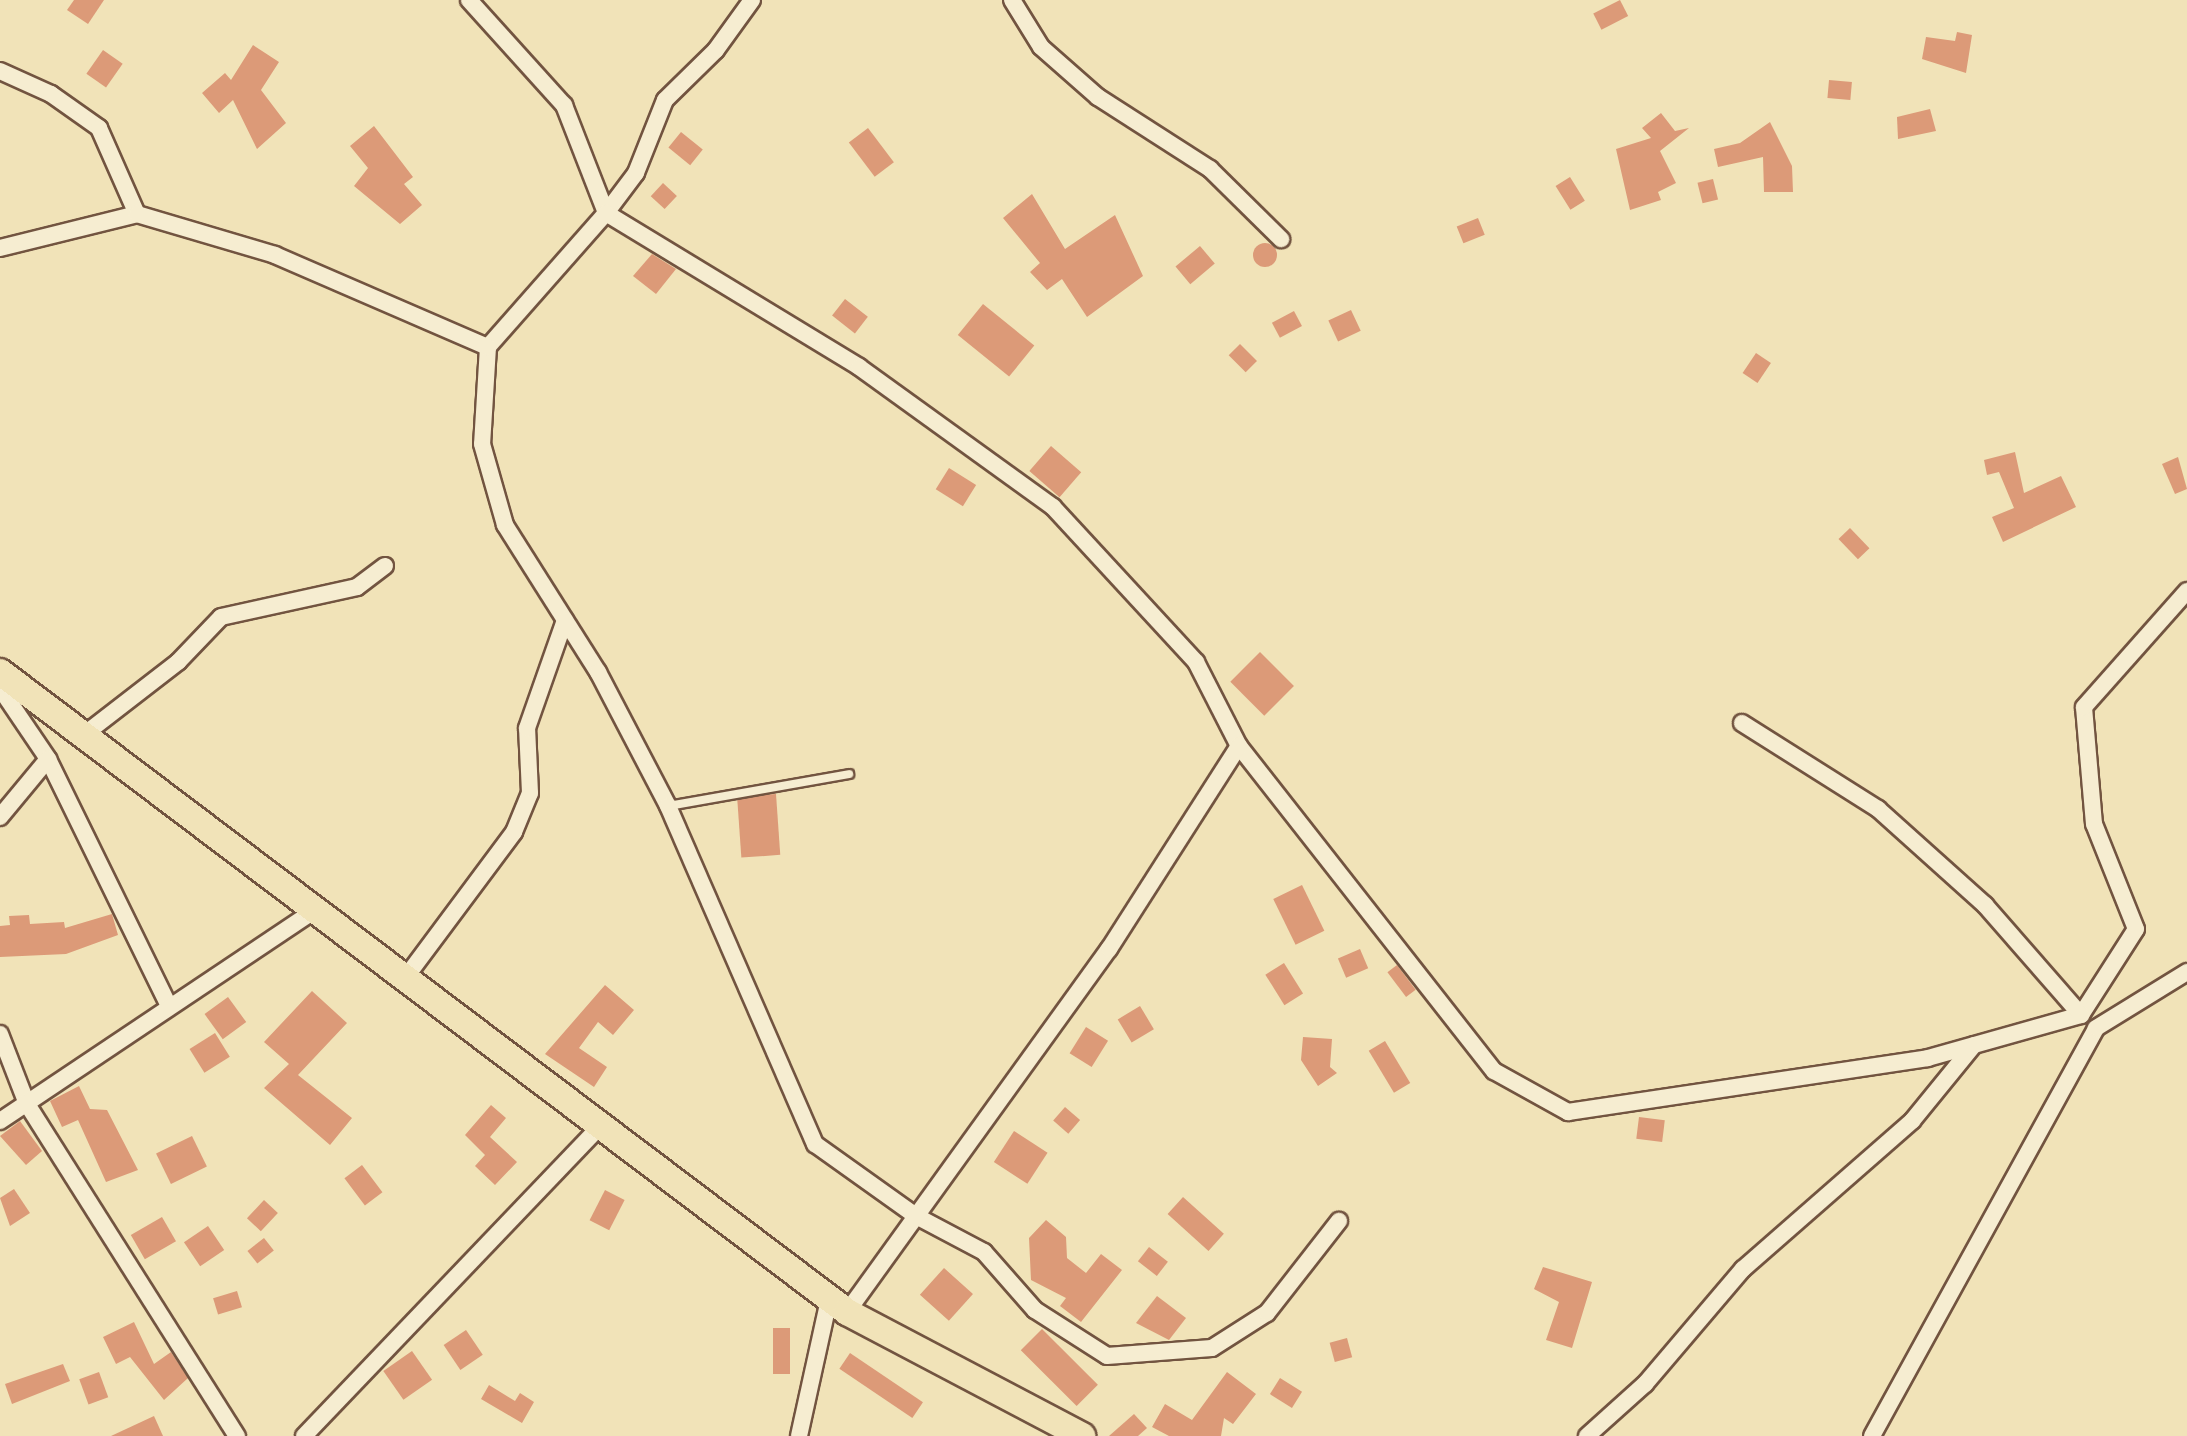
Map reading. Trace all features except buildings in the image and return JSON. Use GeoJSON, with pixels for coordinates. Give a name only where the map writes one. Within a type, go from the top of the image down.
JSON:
{"type":"FeatureCollection","features":[{"type":"Feature","properties":{"kind":"main road"},"geometry":{"type":"LineString","coordinates":[[0,672],[597,1129],[838,1305],[1082,1436]]}},
{"type":"Feature","properties":{"kind":"street"},"geometry":{"type":"LineString","coordinates":[[469,0],[564,105],[606,213],[859,367],[1053,507],[1196,662],[1239,746],[1494,1071],[1568,1112],[1898,1063],[2081,1015],[2136,929],[2094,824],[2084,707],[2187,591]]}},
{"type":"Feature","properties":{"kind":"street"},"geometry":{"type":"LineString","coordinates":[[752,0],[665,100],[636,173],[606,213],[488,347],[482,444],[505,525],[565,620],[668,806],[815,1144],[916,1216],[984,1252],[1035,1310],[1107,1356],[1212,1348],[1267,1313],[1339,1221]]}},
{"type":"Feature","properties":{"kind":"street"},"geometry":{"type":"LineString","coordinates":[[1012,0],[1041,47],[1098,97],[1210,169],[1281,239]]}},
{"type":"Feature","properties":{"kind":"street"},"geometry":{"type":"LineString","coordinates":[[0,71],[51,94],[99,128],[137,214]]}},
{"type":"Feature","properties":{"kind":"street"},"geometry":{"type":"LineString","coordinates":[[0,248],[137,214],[275,255],[488,347]]}},
{"type":"Feature","properties":{"kind":"street"},"geometry":{"type":"LineString","coordinates":[[81,737],[178,662],[221,617],[370,583],[385,566]]}},
{"type":"Feature","properties":{"kind":"street"},"geometry":{"type":"LineString","coordinates":[[403,981],[514,832],[530,793],[527,728],[565,620]]}},
{"type":"Feature","properties":{"kind":"street"},"geometry":{"type":"LineString","coordinates":[[0,688],[48,759],[169,1006]]}},
{"type":"Feature","properties":{"kind":"street"},"geometry":{"type":"LineString","coordinates":[[1742,723],[1878,809],[1985,905],[2081,1015]]}},
{"type":"Feature","properties":{"kind":"street"},"geometry":{"type":"LineString","coordinates":[[799,1436],[838,1305],[916,1216],[1109,949],[1239,746]]}},
{"type":"Feature","properties":{"kind":"street"},"geometry":{"type":"LineString","coordinates":[[0,817],[48,759]]}},
{"type":"Feature","properties":{"kind":"street"},"geometry":{"type":"LineString","coordinates":[[0,1121],[312,912]]}},
{"type":"Feature","properties":{"kind":"street"},"geometry":{"type":"LineString","coordinates":[[1872,1436],[2096,1028],[2187,972]]}},
{"type":"Feature","properties":{"kind":"street"},"geometry":{"type":"LineString","coordinates":[[0,1034],[27,1104],[237,1436]]}},
{"type":"Feature","properties":{"kind":"street"},"geometry":{"type":"LineString","coordinates":[[1587,1436],[1645,1384],[1743,1269],[1912,1121],[1974,1045]]}},
{"type":"Feature","properties":{"kind":"street"},"geometry":{"type":"LineString","coordinates":[[304,1436],[597,1129]]}},
{"type":"Feature","properties":{"kind":"lane"},"geometry":{"type":"LineString","coordinates":[[668,806],[849,774]]}}]}
